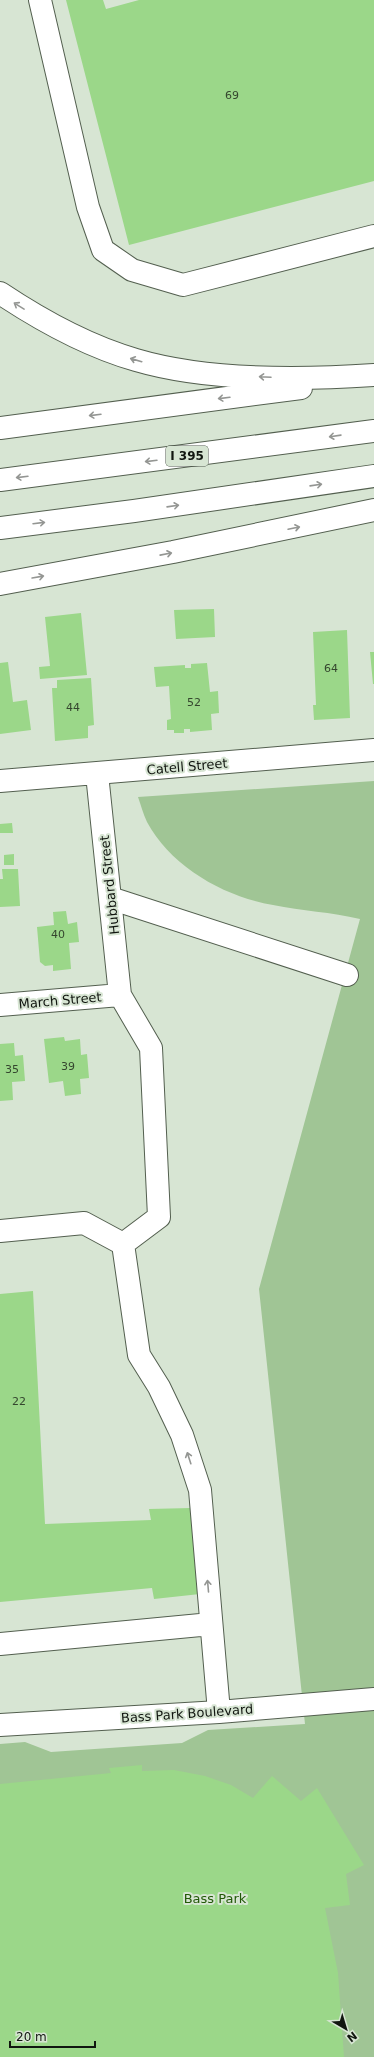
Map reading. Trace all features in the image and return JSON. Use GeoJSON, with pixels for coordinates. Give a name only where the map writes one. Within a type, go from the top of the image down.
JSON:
{"type":"FeatureCollection","features":[{"type":"Feature","properties":{"kind":"main road"},"geometry":{"type":"LineString","coordinates":[[40,0],[88,207],[103,250],[132,270],[183,284],[374,236]]}},
{"type":"Feature","properties":{"kind":"main road"},"geometry":{"type":"LineString","coordinates":[[0,293],[36,317],[84,341],[137,360],[167,367],[226,374],[270,377],[318,378],[374,375]]}},
{"type":"Feature","properties":{"kind":"main road"},"geometry":{"type":"LineString","coordinates":[[0,428],[374,379]]}},
{"type":"Feature","properties":{"kind":"main road","name":"I 395"},"geometry":{"type":"LineString","coordinates":[[0,480],[374,431]]}},
{"type":"Feature","properties":{"kind":"main road"},"geometry":{"type":"LineString","coordinates":[[0,528],[134,511],[374,476]]}},
{"type":"Feature","properties":{"kind":"main road"},"geometry":{"type":"LineString","coordinates":[[0,584],[196,548],[374,510]]}},
{"type":"Feature","properties":{"kind":"main road","name":"Catell Street"},"geometry":{"type":"LineString","coordinates":[[0,781],[374,750]]}},
{"type":"Feature","properties":{"kind":"main road","name":"Hubbard Street"},"geometry":{"type":"LineString","coordinates":[[97,774],[120,995]]}},
{"type":"Feature","properties":{"kind":"main road"},"geometry":{"type":"LineString","coordinates":[[110,898],[347,975]]}},
{"type":"Feature","properties":{"kind":"main road"},"geometry":{"type":"LineString","coordinates":[[120,995],[151,1048],[159,1217],[123,1244]]}},
{"type":"Feature","properties":{"kind":"main road","name":"March Street"},"geometry":{"type":"LineString","coordinates":[[0,1005],[120,995]]}},
{"type":"Feature","properties":{"kind":"main road"},"geometry":{"type":"LineString","coordinates":[[0,1230],[84,1223],[123,1244]]}},
{"type":"Feature","properties":{"kind":"main road"},"geometry":{"type":"LineString","coordinates":[[123,1244],[138,1355],[159,1387],[182,1435],[200,1490],[219,1712]]}},
{"type":"Feature","properties":{"kind":"main road"},"geometry":{"type":"LineString","coordinates":[[0,1644],[211,1624]]}},
{"type":"Feature","properties":{"kind":"main road","name":"Bass Park Boulevard"},"geometry":{"type":"LineString","coordinates":[[0,1725],[219,1712],[374,1699]]}},
{"type":"Feature","properties":{"kind":"green space","name":"Bass Park"},"geometry":{"type":"Polygon","coordinates":[[[374,781],[374,2057],[0,2057],[0,1744],[25,1742],[51,1752],[182,1743],[208,1730],[305,1724],[259,1289],[360,919],[255,901],[218,887],[185,866],[170,853],[157,838],[147,822],[138,797],[374,781]]]}},
{"type":"Feature","properties":{"kind":"building"},"geometry":{"type":"Polygon","coordinates":[[[66,0],[103,0],[106,9],[139,0],[374,0],[374,181],[129,245],[66,0]]]}},
{"type":"Feature","properties":{"kind":"building"},"geometry":{"type":"Polygon","coordinates":[[[214,609],[215,637],[176,639],[174,610],[214,609]]]}},
{"type":"Feature","properties":{"kind":"building"},"geometry":{"type":"Polygon","coordinates":[[[81,613],[87,675],[40,679],[39,667],[50,666],[45,617],[81,613]]]}},
{"type":"Feature","properties":{"kind":"building"},"geometry":{"type":"Polygon","coordinates":[[[347,630],[350,718],[314,720],[313,705],[316,705],[313,632],[347,630]]]}},
{"type":"Feature","properties":{"kind":"building"},"geometry":{"type":"Polygon","coordinates":[[[370,652],[374,652],[374,684],[373,684],[370,652]]]}},
{"type":"Feature","properties":{"kind":"building"},"geometry":{"type":"Polygon","coordinates":[[[8,662],[13,702],[27,700],[31,730],[0,734],[0,663],[8,662]]]}},
{"type":"Feature","properties":{"kind":"building"},"geometry":{"type":"Polygon","coordinates":[[[207,663],[210,692],[218,691],[219,713],[211,714],[212,730],[190,732],[190,729],[184,729],[184,733],[174,733],[174,730],[167,730],[167,720],[171,719],[169,686],[156,687],[154,667],[185,665],[185,668],[191,668],[191,664],[207,663]]]}},
{"type":"Feature","properties":{"kind":"building"},"geometry":{"type":"Polygon","coordinates":[[[91,678],[94,725],[88,726],[88,738],[55,741],[52,688],[57,688],[57,680],[91,678]]]}},
{"type":"Feature","properties":{"kind":"building"},"geometry":{"type":"Polygon","coordinates":[[[12,823],[13,833],[0,833],[0,824],[12,823]]]}},
{"type":"Feature","properties":{"kind":"building"},"geometry":{"type":"Polygon","coordinates":[[[14,854],[14,865],[4,865],[4,855],[14,854]]]}},
{"type":"Feature","properties":{"kind":"building"},"geometry":{"type":"Polygon","coordinates":[[[2,869],[18,869],[20,906],[0,907],[0,879],[3,879],[2,869]]]}},
{"type":"Feature","properties":{"kind":"building"},"geometry":{"type":"Polygon","coordinates":[[[66,911],[68,924],[77,922],[79,942],[69,943],[71,969],[53,971],[53,965],[45,966],[40,962],[37,927],[54,925],[53,912],[66,911]]]}},
{"type":"Feature","properties":{"kind":"building"},"geometry":{"type":"Polygon","coordinates":[[[64,1037],[65,1041],[80,1039],[81,1055],[87,1054],[89,1078],[80,1079],[81,1094],[65,1096],[63,1081],[49,1083],[44,1039],[64,1037]]]}},
{"type":"Feature","properties":{"kind":"building"},"geometry":{"type":"Polygon","coordinates":[[[14,1043],[15,1056],[23,1055],[25,1081],[12,1082],[13,1100],[0,1101],[0,1044],[14,1043]]]}},
{"type":"Feature","properties":{"kind":"building"},"geometry":{"type":"Polygon","coordinates":[[[33,1291],[45,1524],[151,1520],[149,1509],[191,1508],[200,1594],[154,1599],[152,1588],[0,1602],[0,1294],[33,1291]]]}},
{"type":"Feature","properties":{"kind":"building"},"geometry":{"type":"Polygon","coordinates":[[[142,1765],[142,1771],[174,1770],[205,1776],[231,1785],[253,1798],[272,1776],[301,1801],[317,1788],[364,1865],[346,1874],[350,1905],[325,1908],[338,1973],[344,2057],[0,2057],[0,1784],[111,1773],[109,1768],[142,1765]]]}}]}
